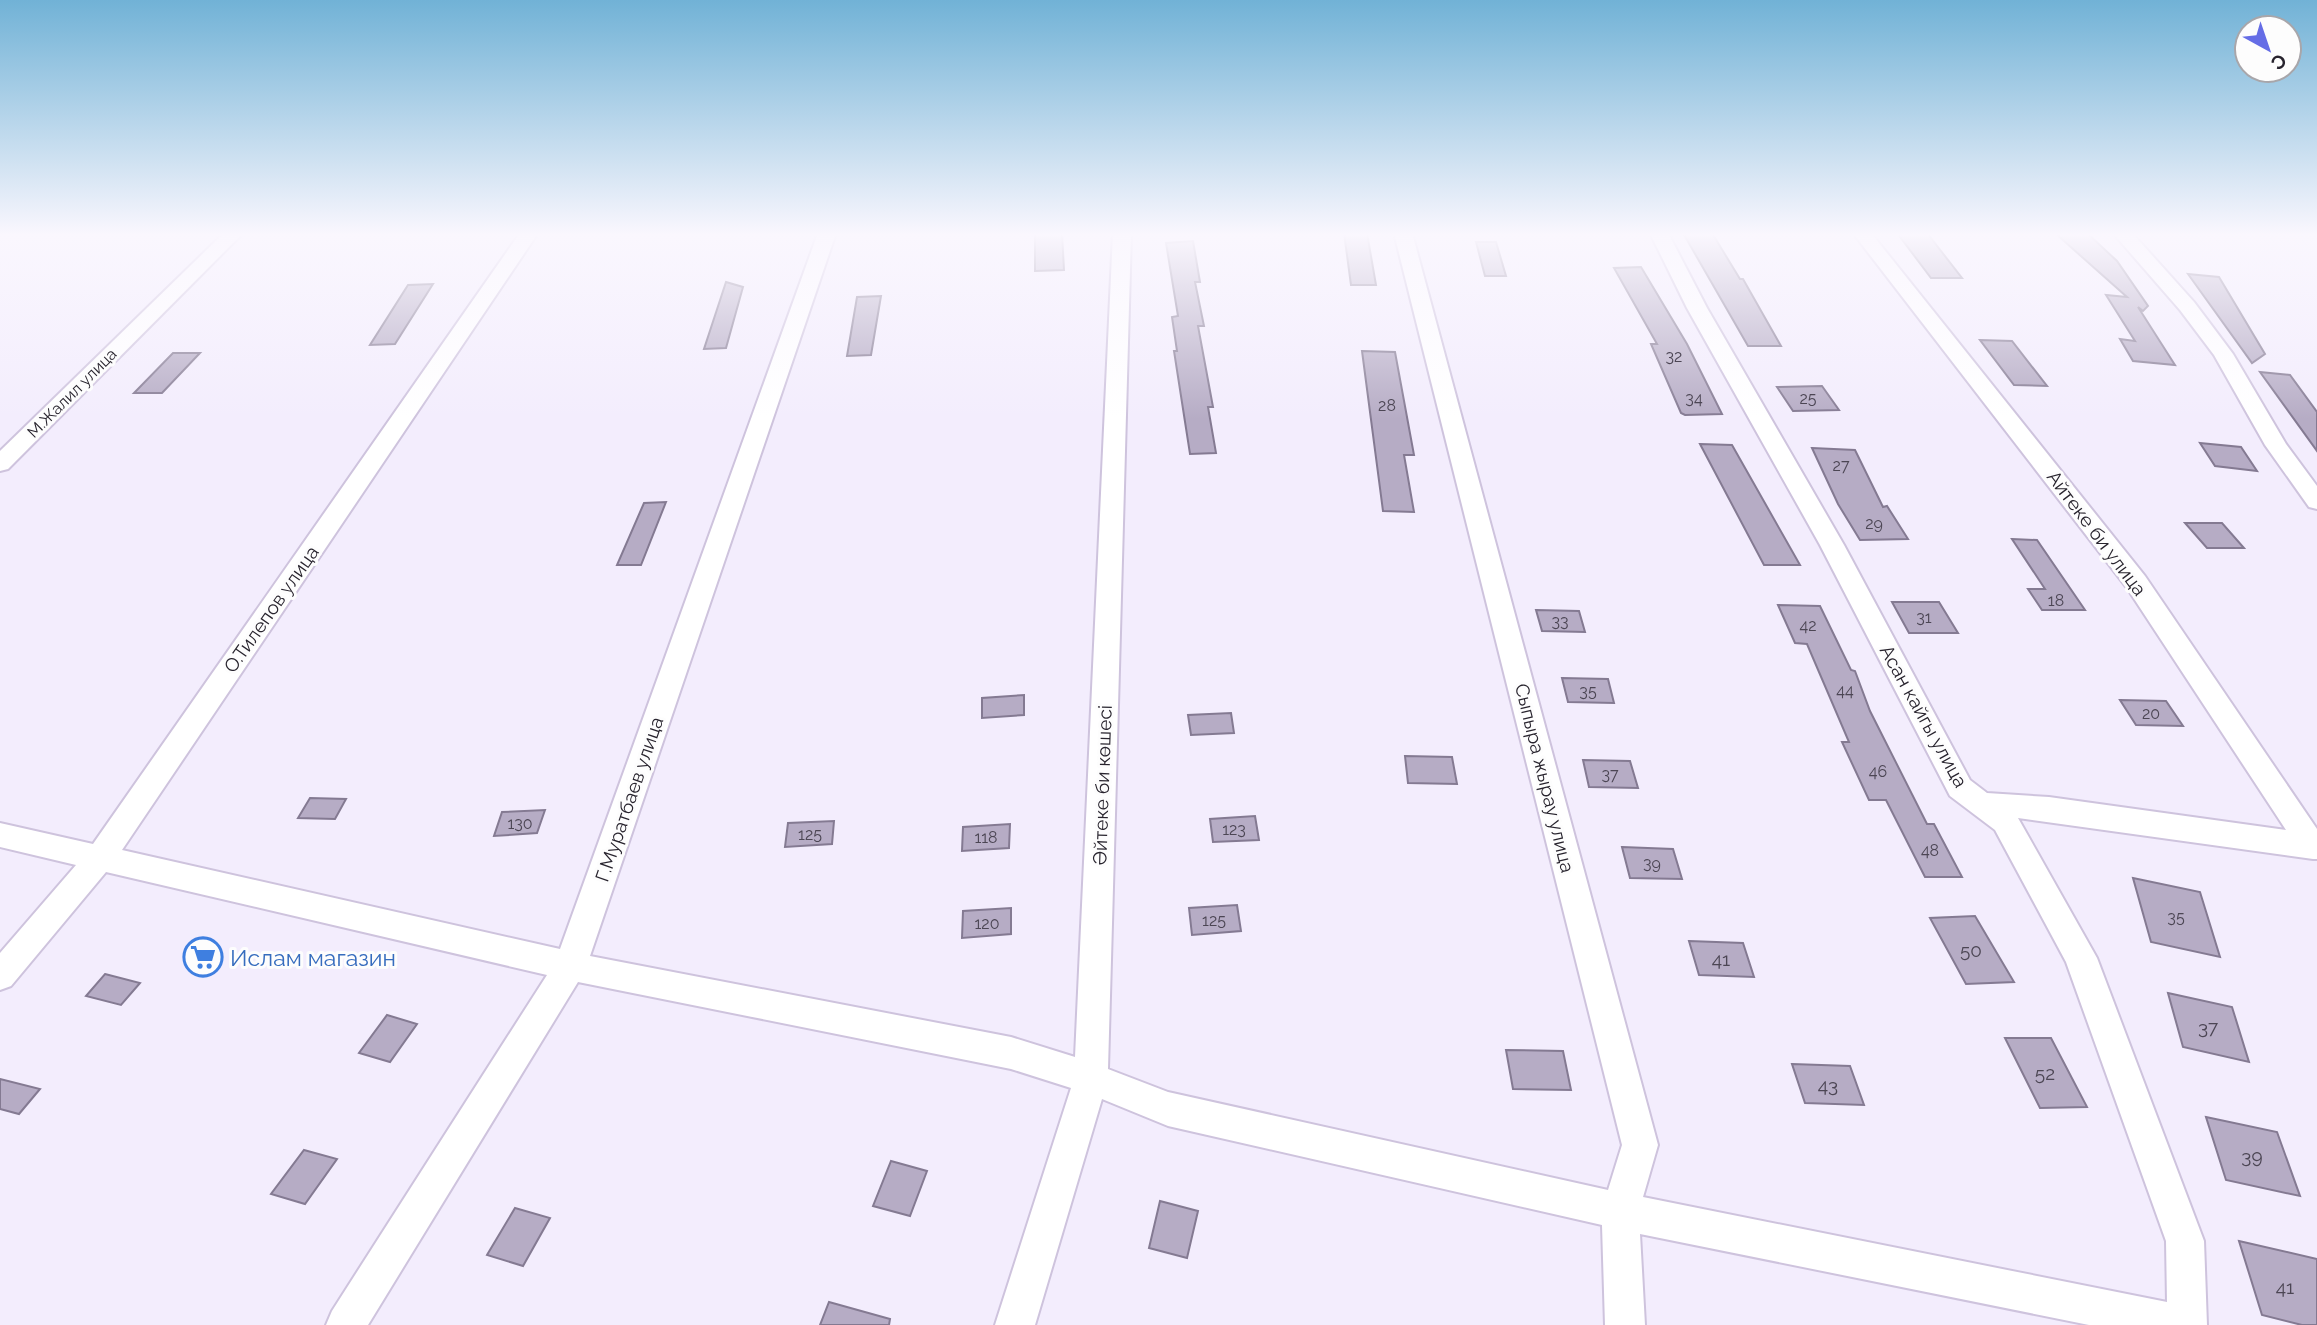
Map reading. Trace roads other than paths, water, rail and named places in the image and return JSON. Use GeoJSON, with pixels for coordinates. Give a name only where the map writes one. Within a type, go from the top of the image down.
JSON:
{"type":"FeatureCollection","features":[{"type":"Feature","properties":{"kind":"street","name":"М.Жалил улица"},"geometry":{"type":"LineString","coordinates":[[0,464],[171,295]]}},
{"type":"Feature","properties":{"kind":"street","name":"О.Тилепов улица"},"geometry":{"type":"LineString","coordinates":[[0,976],[100,858],[487,295]]}},
{"type":"Feature","properties":{"kind":"street","name":"Г.Муратбаев улица"},"geometry":{"type":"LineString","coordinates":[[346,1325],[570,966],[805,295]]}},
{"type":"Feature","properties":{"kind":"street","name":"Әйтеке би көшесі"},"geometry":{"type":"LineString","coordinates":[[1015,1325],[1091,1078],[1120,295]]}},
{"type":"Feature","properties":{"kind":"street","name":"Сыпыра жырау улица"},"geometry":{"type":"LineString","coordinates":[[1419,295],[1640,1145],[1620,1212],[1625,1325]]}},
{"type":"Feature","properties":{"kind":"street","name":"Асан кайгы улица"},"geometry":{"type":"LineString","coordinates":[[1690,295],[1832,545],[1960,788],[2005,822],[2081,958],[2185,1241],[2186,1325]]}},
{"type":"Feature","properties":{"kind":"street","name":"Айтеке би улица"},"geometry":{"type":"LineString","coordinates":[[1911,295],[2136,582],[2315,847]]}},
{"type":"Feature","properties":{"kind":"street"},"geometry":{"type":"LineString","coordinates":[[2177,295],[2223,354],[2276,444],[2317,502]]}},
{"type":"Feature","properties":{"kind":"street"},"geometry":{"type":"LineString","coordinates":[[1982,804],[2129,820],[2315,847]]}},
{"type":"Feature","properties":{"kind":"street"},"geometry":{"type":"LineString","coordinates":[[0,835],[570,966],[1011,1053],[1091,1078],[1168,1109],[1620,1212],[2186,1325]]}},
{"type":"Feature","properties":{"kind":"place","name":"Ислам магазин"},"geometry":{"type":"Point","coordinates":[203,957]}}]}
